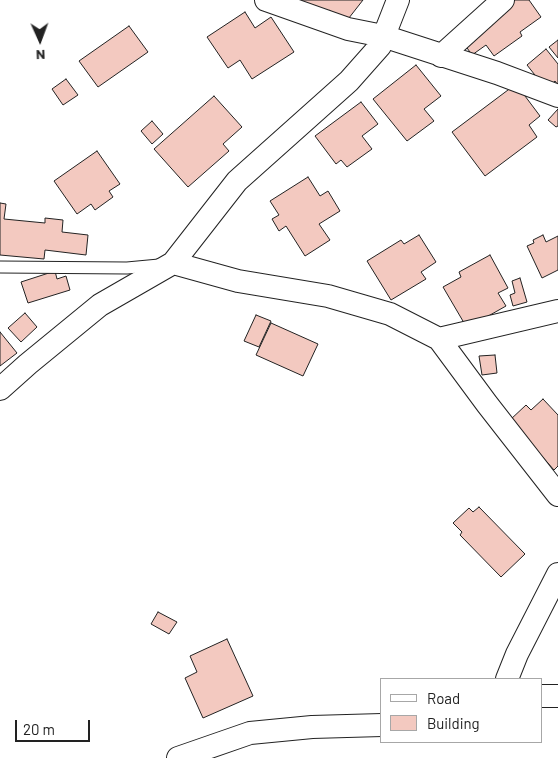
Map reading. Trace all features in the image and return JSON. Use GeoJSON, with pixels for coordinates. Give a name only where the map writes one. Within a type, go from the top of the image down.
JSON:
{"type":"FeatureCollection","features":[{"type":"Feature","properties":{"kind":"street"},"geometry":{"type":"LineString","coordinates":[[266,0],[348,29],[383,36],[497,73],[558,96]]}},
{"type":"Feature","properties":{"kind":"street"},"geometry":{"type":"LineString","coordinates":[[0,389],[100,305],[173,263],[237,181],[349,81],[380,46],[398,0]]}},
{"type":"Feature","properties":{"kind":"street"},"geometry":{"type":"LineString","coordinates":[[441,56],[503,0]]}},
{"type":"Feature","properties":{"kind":"street"},"geometry":{"type":"LineString","coordinates":[[173,263],[238,281],[328,296],[364,306],[390,314],[439,339],[558,495]]}},
{"type":"Feature","properties":{"kind":"street"},"geometry":{"type":"LineString","coordinates":[[439,339],[558,311]]}},
{"type":"Feature","properties":{"kind":"street"},"geometry":{"type":"LineString","coordinates":[[506,678],[558,574]]}},
{"type":"Feature","properties":{"kind":"street"},"geometry":{"type":"LineString","coordinates":[[543,696],[558,696]]}},
{"type":"Feature","properties":{"kind":"street"},"geometry":{"type":"LineString","coordinates":[[178,758],[250,733],[312,727],[380,725]]}},
{"type":"Feature","properties":{"kind":"lane"},"geometry":{"type":"LineString","coordinates":[[0,267],[127,268],[173,263]]}},
{"type":"Feature","properties":{"kind":"building"},"geometry":{"type":"Polygon","coordinates":[[[293,0],[363,0],[345,23],[329,10],[322,19],[293,0]]]}},
{"type":"Feature","properties":{"kind":"building"},"geometry":{"type":"Polygon","coordinates":[[[515,0],[529,0],[541,17],[520,32],[522,36],[494,56],[486,45],[472,55],[465,45],[482,24],[515,0]]]}},
{"type":"Feature","properties":{"kind":"building"},"geometry":{"type":"Polygon","coordinates":[[[245,12],[255,28],[271,17],[294,52],[252,79],[240,60],[228,68],[207,37],[245,12]]]}},
{"type":"Feature","properties":{"kind":"building"},"geometry":{"type":"Polygon","coordinates":[[[129,26],[148,52],[98,87],[79,61],[129,26]]]}},
{"type":"Feature","properties":{"kind":"building"},"geometry":{"type":"Polygon","coordinates":[[[558,40],[558,58],[549,47],[558,40]]]}},
{"type":"Feature","properties":{"kind":"building"},"geometry":{"type":"Polygon","coordinates":[[[546,49],[558,64],[558,85],[555,81],[546,89],[527,65],[546,49]]]}},
{"type":"Feature","properties":{"kind":"building"},"geometry":{"type":"Polygon","coordinates":[[[416,65],[441,96],[424,109],[434,121],[407,141],[373,99],[416,65]]]}},
{"type":"Feature","properties":{"kind":"building"},"geometry":{"type":"Polygon","coordinates":[[[66,79],[78,95],[63,105],[52,89],[66,79]]]}},
{"type":"Feature","properties":{"kind":"building"},"geometry":{"type":"Polygon","coordinates":[[[516,84],[540,116],[529,125],[537,137],[485,176],[452,132],[516,84]]]}},
{"type":"Feature","properties":{"kind":"building"},"geometry":{"type":"Polygon","coordinates":[[[214,96],[242,127],[223,144],[229,151],[188,187],[154,149],[214,96]]]}},
{"type":"Feature","properties":{"kind":"building"},"geometry":{"type":"Polygon","coordinates":[[[361,102],[378,124],[362,136],[372,149],[347,167],[341,160],[336,164],[315,136],[361,102]]]}},
{"type":"Feature","properties":{"kind":"building"},"geometry":{"type":"Polygon","coordinates":[[[558,109],[558,126],[556,127],[548,120],[558,109]]]}},
{"type":"Feature","properties":{"kind":"building"},"geometry":{"type":"Polygon","coordinates":[[[152,121],[163,134],[152,144],[141,131],[152,121]]]}},
{"type":"Feature","properties":{"kind":"building"},"geometry":{"type":"Polygon","coordinates":[[[97,151],[120,184],[109,191],[113,197],[95,210],[91,204],[77,214],[54,181],[97,151]]]}},
{"type":"Feature","properties":{"kind":"building"},"geometry":{"type":"Polygon","coordinates":[[[308,177],[320,196],[328,191],[340,211],[319,224],[330,240],[305,256],[286,226],[279,231],[272,219],[279,215],[270,201],[308,177]]]}},
{"type":"Feature","properties":{"kind":"building"},"geometry":{"type":"Polygon","coordinates":[[[0,203],[6,204],[4,219],[45,223],[45,218],[63,220],[62,232],[88,235],[86,255],[45,250],[44,259],[0,255],[0,203]]]}},
{"type":"Feature","properties":{"kind":"building"},"geometry":{"type":"Polygon","coordinates":[[[419,235],[436,262],[421,272],[426,279],[391,300],[367,261],[401,240],[404,244],[419,235]]]}},
{"type":"Feature","properties":{"kind":"building"},"geometry":{"type":"Polygon","coordinates":[[[543,235],[546,242],[558,236],[558,270],[542,278],[527,246],[534,243],[533,240],[543,235]]]}},
{"type":"Feature","properties":{"kind":"building"},"geometry":{"type":"Polygon","coordinates":[[[490,255],[508,288],[498,293],[506,306],[467,328],[443,287],[461,277],[459,272],[490,255]]]}},
{"type":"Feature","properties":{"kind":"building"},"geometry":{"type":"Polygon","coordinates":[[[55,271],[57,279],[66,276],[70,290],[28,303],[21,282],[55,271]]]}},
{"type":"Feature","properties":{"kind":"building"},"geometry":{"type":"Polygon","coordinates":[[[520,278],[527,302],[513,306],[510,295],[515,293],[512,281],[520,278]]]}},
{"type":"Feature","properties":{"kind":"building"},"geometry":{"type":"Polygon","coordinates":[[[25,313],[37,327],[21,342],[8,328],[25,313]]]}},
{"type":"Feature","properties":{"kind":"building"},"geometry":{"type":"Polygon","coordinates":[[[256,315],[271,321],[259,347],[244,341],[256,315]]]}},
{"type":"Feature","properties":{"kind":"building"},"geometry":{"type":"Polygon","coordinates":[[[271,323],[318,344],[303,376],[256,355],[271,323]]]}},
{"type":"Feature","properties":{"kind":"building"},"geometry":{"type":"Polygon","coordinates":[[[0,332],[17,353],[0,366],[0,332]]]}},
{"type":"Feature","properties":{"kind":"building"},"geometry":{"type":"Polygon","coordinates":[[[495,355],[497,373],[482,375],[479,356],[495,355]]]}},
{"type":"Feature","properties":{"kind":"building"},"geometry":{"type":"Polygon","coordinates":[[[543,399],[558,415],[558,466],[554,470],[510,420],[526,405],[531,410],[543,399]]]}},
{"type":"Feature","properties":{"kind":"building"},"geometry":{"type":"Polygon","coordinates":[[[479,507],[525,554],[501,577],[460,535],[462,532],[453,523],[469,508],[473,512],[479,507]]]}},
{"type":"Feature","properties":{"kind":"building"},"geometry":{"type":"Polygon","coordinates":[[[158,612],[177,622],[169,634],[151,624],[158,612]]]}},
{"type":"Feature","properties":{"kind":"building"},"geometry":{"type":"Polygon","coordinates":[[[227,639],[253,696],[203,718],[185,678],[197,672],[190,656],[227,639]]]}}]}
